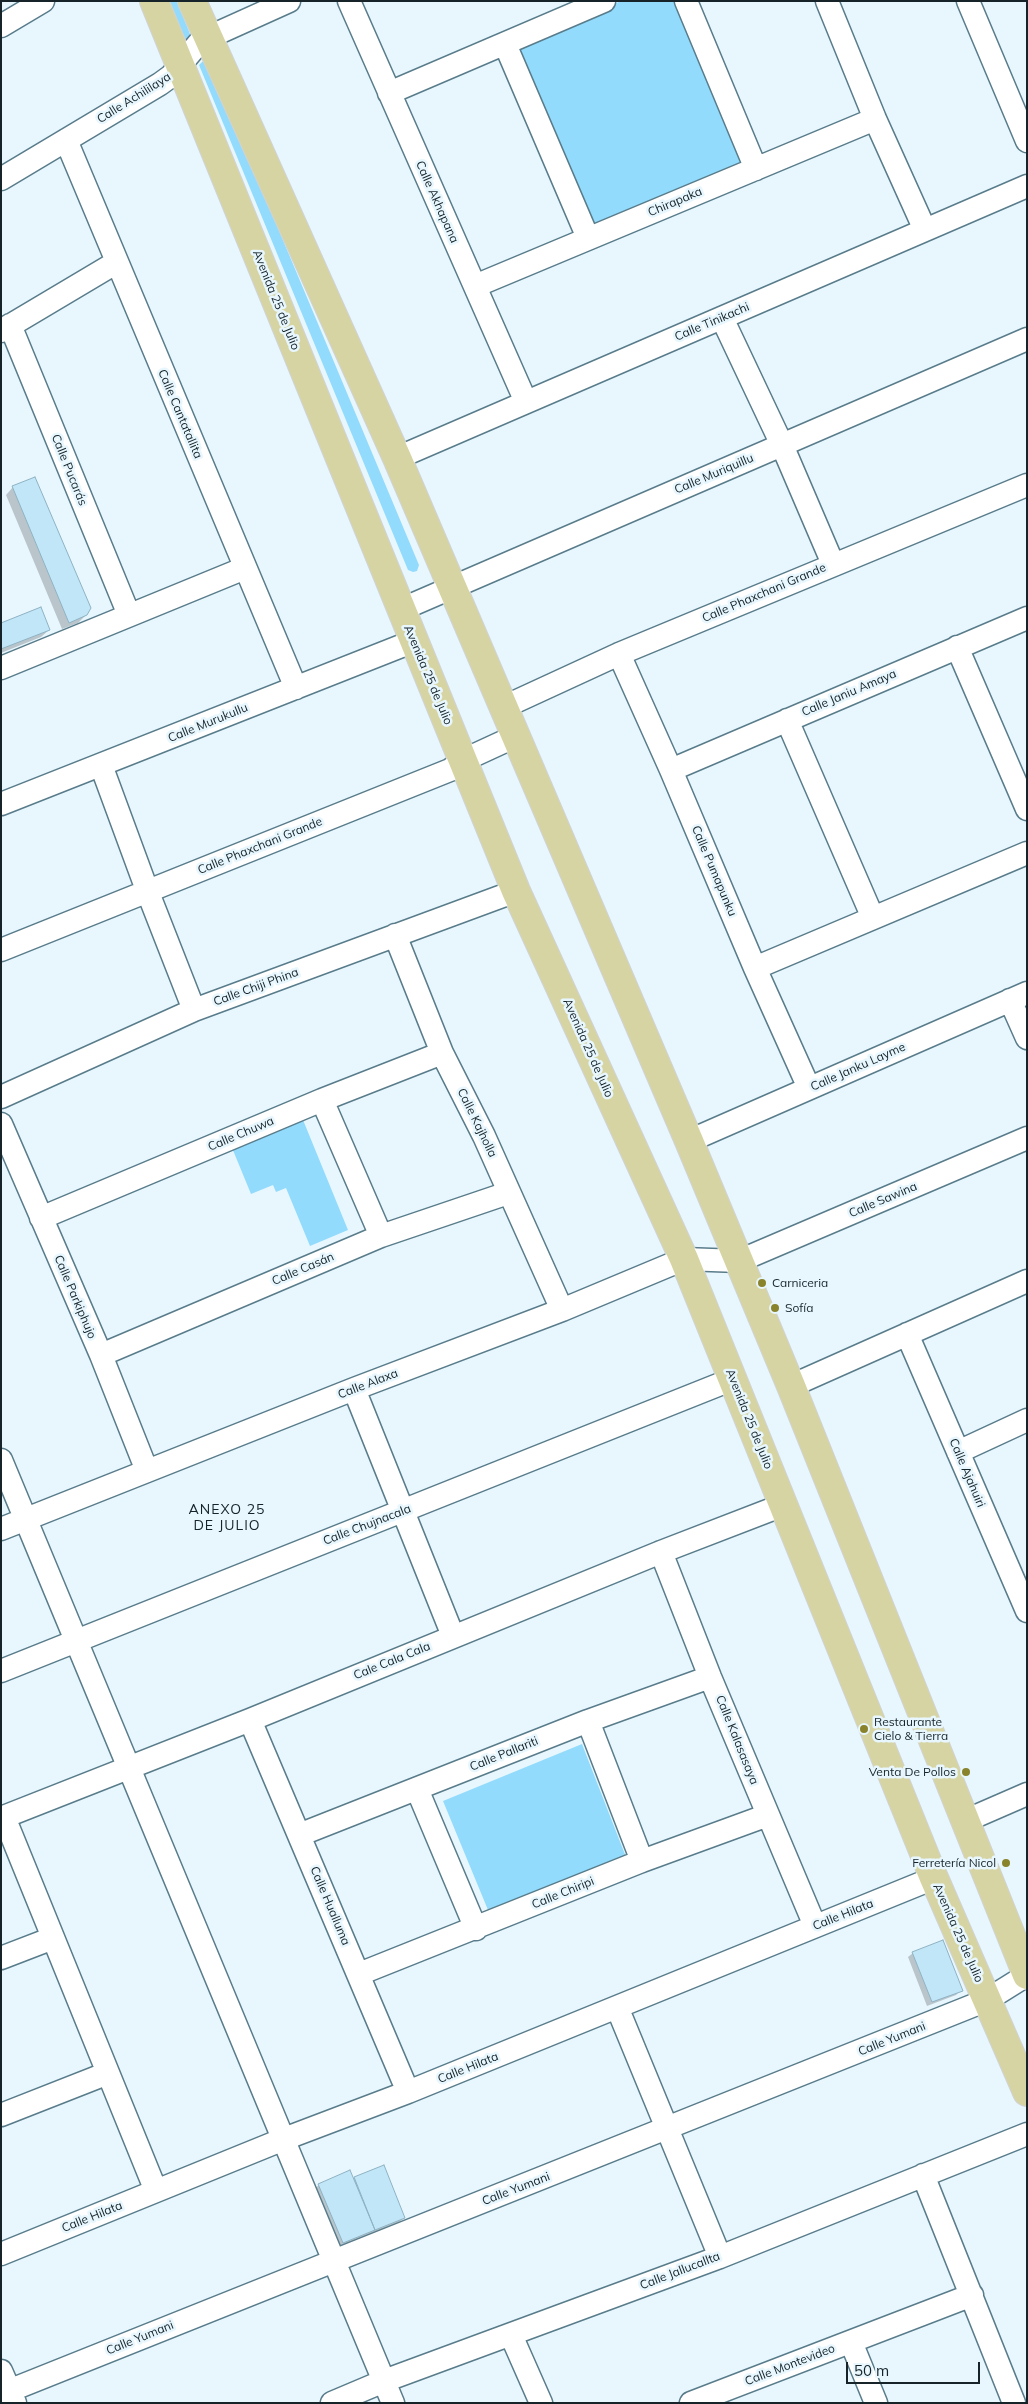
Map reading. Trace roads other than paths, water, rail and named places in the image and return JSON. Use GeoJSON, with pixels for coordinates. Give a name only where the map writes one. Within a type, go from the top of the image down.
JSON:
{"type":"FeatureCollection","features":[{"type":"Feature","properties":{"kind":"main road","name":"Avenida 25 de Julio"},"geometry":{"type":"LineString","coordinates":[[154,1],[400,610],[464,760],[516,891],[684,1259],[934,1878],[1027,2092]]}},
{"type":"Feature","properties":{"kind":"main road"},"geometry":{"type":"LineString","coordinates":[[192,1],[397,458],[690,1141],[791,1386],[1027,1975]]}},
{"type":"Feature","properties":{"kind":"street"},"geometry":{"type":"LineString","coordinates":[[1,26],[43,1]]}},
{"type":"Feature","properties":{"kind":"street","name":"Calle Achililaya"},"geometry":{"type":"LineString","coordinates":[[1,179],[160,84],[181,65],[198,44],[207,38],[289,1]]}},
{"type":"Feature","properties":{"kind":"street","name":"Calle Akhapana"},"geometry":{"type":"LineString","coordinates":[[349,1],[526,402]]}},
{"type":"Feature","properties":{"kind":"street"},"geometry":{"type":"LineString","coordinates":[[389,93],[604,1]]}},
{"type":"Feature","properties":{"kind":"street"},"geometry":{"type":"LineString","coordinates":[[686,1],[756,169]]}},
{"type":"Feature","properties":{"kind":"street"},"geometry":{"type":"LineString","coordinates":[[827,1],[875,119],[925,230]]}},
{"type":"Feature","properties":{"kind":"street"},"geometry":{"type":"LineString","coordinates":[[968,1],[1027,141]]}},
{"type":"Feature","properties":{"kind":"street"},"geometry":{"type":"LineString","coordinates":[[505,44],[588,238]]}},
{"type":"Feature","properties":{"kind":"street","name":"Chirapaka"},"geometry":{"type":"LineString","coordinates":[[474,286],[875,119]]}},
{"type":"Feature","properties":{"kind":"street","name":"Calle Cantatallita"},"geometry":{"type":"LineString","coordinates":[[66,140],[296,688]]}},
{"type":"Feature","properties":{"kind":"street","name":"Calle Tinikachi"},"geometry":{"type":"LineString","coordinates":[[397,458],[1027,186]]}},
{"type":"Feature","properties":{"kind":"street"},"geometry":{"type":"LineString","coordinates":[[6,328],[117,262]]}},
{"type":"Feature","properties":{"kind":"street"},"geometry":{"type":"LineString","coordinates":[[722,318],[782,445],[833,564]]}},
{"type":"Feature","properties":{"kind":"street","name":"Calle Pucarás"},"geometry":{"type":"LineString","coordinates":[[6,328],[129,615]]}},
{"type":"Feature","properties":{"kind":"street","name":"Calle Muriquillu"},"geometry":{"type":"LineString","coordinates":[[400,610],[1027,339]]}},
{"type":"Feature","properties":{"kind":"street","name":"Calle Phaxchani Grande"},"geometry":{"type":"LineString","coordinates":[[504,707],[619,654],[1027,485]]}},
{"type":"Feature","properties":{"kind":"street"},"geometry":{"type":"LineString","coordinates":[[1,668],[245,568]]}},
{"type":"Feature","properties":{"kind":"street","name":"Calle Janiu Amaya"},"geometry":{"type":"LineString","coordinates":[[672,770],[1027,618]]}},
{"type":"Feature","properties":{"kind":"street","name":"Calle Murukullu"},"geometry":{"type":"LineString","coordinates":[[1,804],[414,641]]}},
{"type":"Feature","properties":{"kind":"street"},"geometry":{"type":"LineString","coordinates":[[957,647],[1027,809]]}},
{"type":"Feature","properties":{"kind":"street","name":"Calle Pumapunku"},"geometry":{"type":"LineString","coordinates":[[619,654],[672,770],[755,968],[809,1088]]}},
{"type":"Feature","properties":{"kind":"street"},"geometry":{"type":"LineString","coordinates":[[787,720],[873,918]]}},
{"type":"Feature","properties":{"kind":"street","name":"Calle Phaxchani Grande"},"geometry":{"type":"LineString","coordinates":[[1,950],[450,770],[464,760],[516,736]]}},
{"type":"Feature","properties":{"kind":"street"},"geometry":{"type":"LineString","coordinates":[[101,765],[194,1010]]}},
{"type":"Feature","properties":{"kind":"street"},"geometry":{"type":"LineString","coordinates":[[755,968],[1027,853]]}},
{"type":"Feature","properties":{"kind":"street","name":"Calle Chiji Phina"},"geometry":{"type":"LineString","coordinates":[[1,1097],[194,1010],[516,891]]}},
{"type":"Feature","properties":{"kind":"street","name":"Calle Kajholla"},"geometry":{"type":"LineString","coordinates":[[394,935],[442,1053],[484,1136],[562,1310]]}},
{"type":"Feature","properties":{"kind":"street"},"geometry":{"type":"LineString","coordinates":[[1018,996],[1027,1038]]}},
{"type":"Feature","properties":{"kind":"street","name":"Calle Janku Layme"},"geometry":{"type":"LineString","coordinates":[[690,1141],[1018,996]]}},
{"type":"Feature","properties":{"kind":"street","name":"Calle Chuwa"},"geometry":{"type":"LineString","coordinates":[[41,1218],[322,1100],[442,1053]]}},
{"type":"Feature","properties":{"kind":"street"},"geometry":{"type":"LineString","coordinates":[[322,1100],[380,1236]]}},
{"type":"Feature","properties":{"kind":"street","name":"Calle Parkiphujo"},"geometry":{"type":"LineString","coordinates":[[1,1124],[101,1355],[147,1471]]}},
{"type":"Feature","properties":{"kind":"street","name":"Calle Sawina"},"geometry":{"type":"LineString","coordinates":[[740,1261],[1027,1138]]}},
{"type":"Feature","properties":{"kind":"street","name":"Calle Casán"},"geometry":{"type":"LineString","coordinates":[[101,1355],[380,1236],[508,1193]]}},
{"type":"Feature","properties":{"kind":"street","name":"Calle Alaxa"},"geometry":{"type":"LineString","coordinates":[[1,1529],[354,1389],[562,1310],[684,1259],[740,1261]]}},
{"type":"Feature","properties":{"kind":"street"},"geometry":{"type":"LineString","coordinates":[[791,1386],[1027,1281]]}},
{"type":"Feature","properties":{"kind":"street","name":"Calle Ajahuiri"},"geometry":{"type":"LineString","coordinates":[[907,1334],[1027,1611]]}},
{"type":"Feature","properties":{"kind":"street","name":"Calle Chujnacala"},"geometry":{"type":"LineString","coordinates":[[1,1671],[733,1379]]}},
{"type":"Feature","properties":{"kind":"street"},"geometry":{"type":"LineString","coordinates":[[354,1389],[453,1636]]}},
{"type":"Feature","properties":{"kind":"street"},"geometry":{"type":"LineString","coordinates":[[958,1452],[1027,1420]]}},
{"type":"Feature","properties":{"kind":"street"},"geometry":{"type":"LineString","coordinates":[[1,1460],[393,2403]]}},
{"type":"Feature","properties":{"kind":"street","name":"Cale Cala Cala"},"geometry":{"type":"LineString","coordinates":[[3,1818],[250,1720],[661,1552],[784,1505]]}},
{"type":"Feature","properties":{"kind":"street","name":"Calle Kalasasaya"},"geometry":{"type":"LineString","coordinates":[[661,1552],[710,1677],[815,1926]]}},
{"type":"Feature","properties":{"kind":"street","name":"Calle Pallariti"},"geometry":{"type":"LineString","coordinates":[[299,1835],[588,1721],[710,1677]]}},
{"type":"Feature","properties":{"kind":"street","name":"Calle Hualluma"},"geometry":{"type":"LineString","coordinates":[[250,1720],[408,2092]]}},
{"type":"Feature","properties":{"kind":"street"},"geometry":{"type":"LineString","coordinates":[[588,1721],[642,1861]]}},
{"type":"Feature","properties":{"kind":"street"},"geometry":{"type":"LineString","coordinates":[[417,1789],[476,1929]]}},
{"type":"Feature","properties":{"kind":"street"},"geometry":{"type":"LineString","coordinates":[[965,1821],[1027,1794]]}},
{"type":"Feature","properties":{"kind":"street","name":"Calle Chiripi"},"geometry":{"type":"LineString","coordinates":[[359,1974],[476,1929],[642,1861],[768,1815]]}},
{"type":"Feature","properties":{"kind":"street"},"geometry":{"type":"LineString","coordinates":[[3,1818],[156,2191]]}},
{"type":"Feature","properties":{"kind":"street","name":"Calle Hilata"},"geometry":{"type":"LineString","coordinates":[[1,2254],[284,2139],[408,2092],[934,1878]]}},
{"type":"Feature","properties":{"kind":"street"},"geometry":{"type":"LineString","coordinates":[[1,1958],[53,1938]]}},
{"type":"Feature","properties":{"kind":"street","name":"Calle Yumani"},"geometry":{"type":"LineString","coordinates":[[7,2390],[668,2130],[987,2000],[1027,1975]]}},
{"type":"Feature","properties":{"kind":"street"},"geometry":{"type":"LineString","coordinates":[[617,2007],[720,2257]]}},
{"type":"Feature","properties":{"kind":"street"},"geometry":{"type":"LineString","coordinates":[[1,2115],[108,2074]]}},
{"type":"Feature","properties":{"kind":"street","name":"Calle Jallucallta"},"geometry":{"type":"LineString","coordinates":[[332,2403],[384,2380],[720,2257],[1027,2134]]}},
{"type":"Feature","properties":{"kind":"street"},"geometry":{"type":"LineString","coordinates":[[923,2175],[1014,2403]]}},
{"type":"Feature","properties":{"kind":"street","name":"Calle Montevideo"},"geometry":{"type":"LineString","coordinates":[[691,2403],[972,2295]]}},
{"type":"Feature","properties":{"kind":"street"},"geometry":{"type":"LineString","coordinates":[[511,2335],[541,2403]]}},
{"type":"Feature","properties":{"kind":"street"},"geometry":{"type":"LineString","coordinates":[[851,2342],[876,2403]]}},
{"type":"Feature","properties":{"kind":"place","name":"Carniceria"},"geometry":{"type":"Point","coordinates":[762,1283]}},
{"type":"Feature","properties":{"kind":"place","name":"Sofía"},"geometry":{"type":"Point","coordinates":[775,1308]}},
{"type":"Feature","properties":{"kind":"place","name":"Restaurante Cielo & Tierra"},"geometry":{"type":"Point","coordinates":[864,1729]}},
{"type":"Feature","properties":{"kind":"place","name":"Venta De Pollos"},"geometry":{"type":"Point","coordinates":[966,1772]}},
{"type":"Feature","properties":{"kind":"place","name":"Ferretería Nicol"},"geometry":{"type":"Point","coordinates":[1006,1863]}},
{"type":"Feature","properties":{"kind":"district","name":"ANEXO 25 DE JULIO"},"geometry":{"type":"Point","coordinates":[227,1518]}}]}
